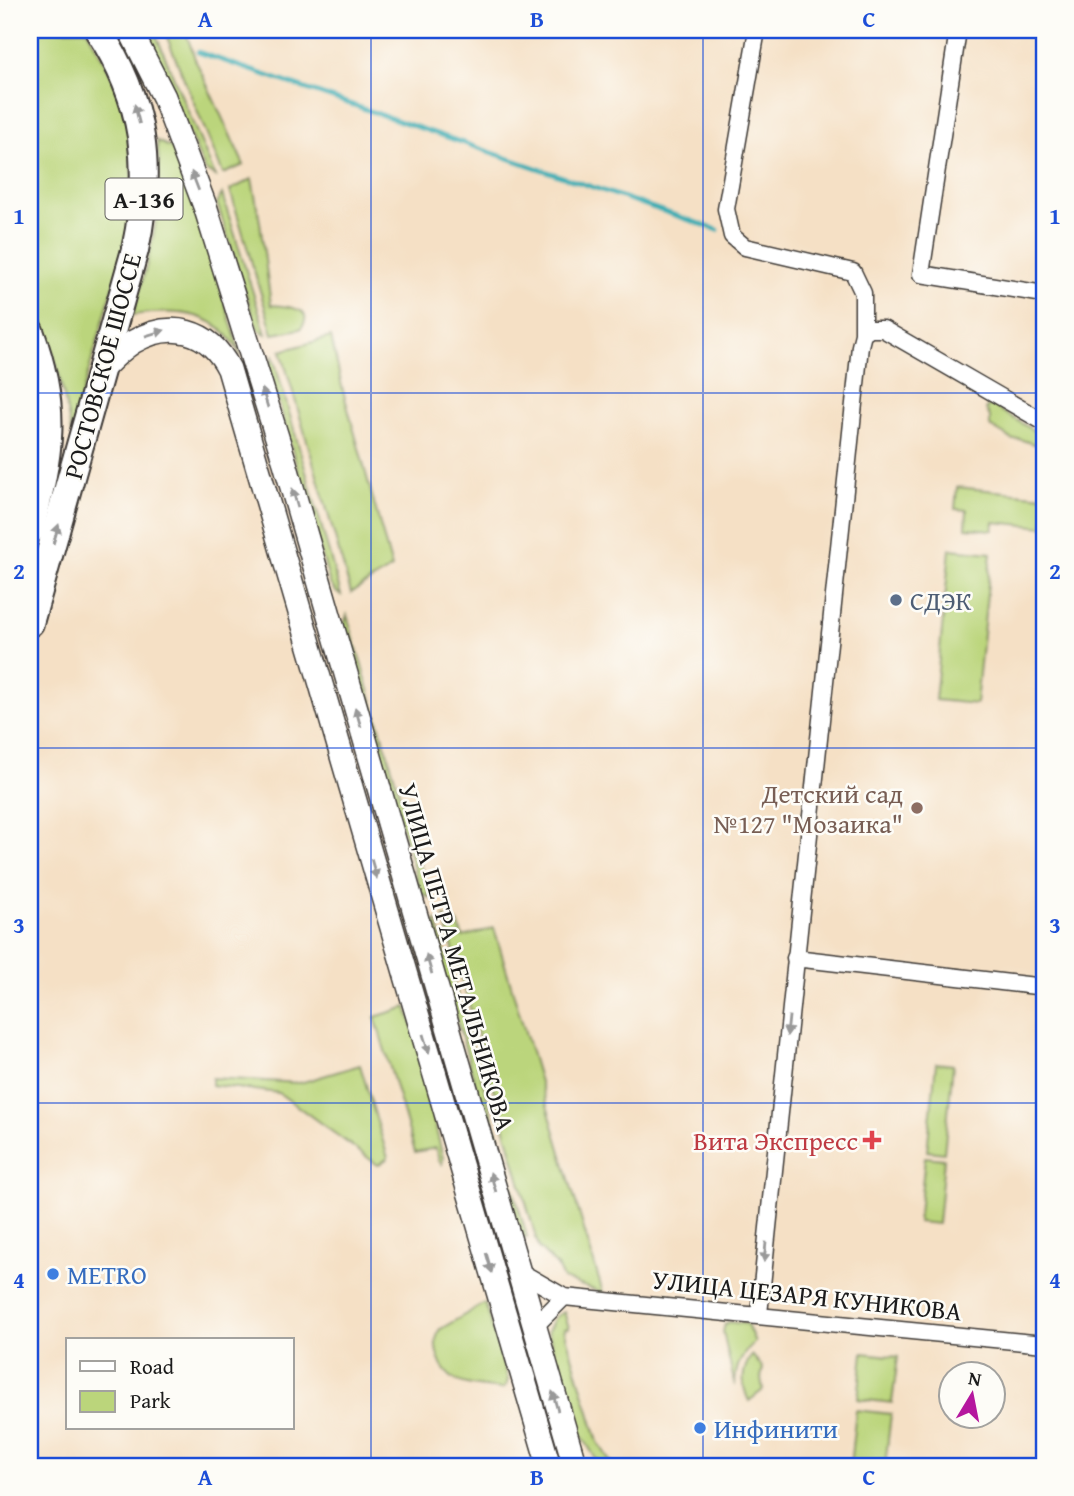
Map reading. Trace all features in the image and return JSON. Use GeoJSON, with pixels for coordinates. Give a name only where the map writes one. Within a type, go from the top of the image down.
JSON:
{"type":"FeatureCollection","features":[{"type":"Feature","properties":{"kind":"main road","name":"РОСТОВСКОЕ ШОССЕ"},"geometry":{"type":"LineString","coordinates":[[30,623],[142,218],[144,155],[135,107],[127,82],[98,30]]}},
{"type":"Feature","properties":{"kind":"main road","name":"УЛИЦА ПЕТРА МЕТАЛЬНИКОВА"},"geometry":{"type":"LineString","coordinates":[[130,30],[164,97],[206,209],[285,463],[575,1466]]}},
{"type":"Feature","properties":{"kind":"main road","name":"УЛИЦА ПЕТРА МЕТАЛЬНИКОВА"},"geometry":{"type":"LineString","coordinates":[[100,371],[133,342],[165,330],[178,330],[204,339],[222,355],[229,369],[550,1466]]}},
{"type":"Feature","properties":{"kind":"main road"},"geometry":{"type":"LineString","coordinates":[[30,331],[39,357],[50,411],[49,444],[30,531]]}},
{"type":"Feature","properties":{"kind":"main road"},"geometry":{"type":"LineString","coordinates":[[261,477],[262,467],[266,464],[285,463]]}},
{"type":"Feature","properties":{"kind":"street"},"geometry":{"type":"LineString","coordinates":[[757,30],[726,209],[732,236],[745,247],[853,272],[863,293],[867,331],[860,346],[759,1314]]}},
{"type":"Feature","properties":{"kind":"street"},"geometry":{"type":"LineString","coordinates":[[958,30],[921,274],[1044,295]]}},
{"type":"Feature","properties":{"kind":"street"},"geometry":{"type":"LineString","coordinates":[[867,331],[883,329],[1044,422]]}},
{"type":"Feature","properties":{"kind":"street"},"geometry":{"type":"LineString","coordinates":[[795,958],[1044,987]]}},
{"type":"Feature","properties":{"kind":"street"},"geometry":{"type":"LineString","coordinates":[[519,1271],[564,1297],[534,1327]]}},
{"type":"Feature","properties":{"kind":"street","name":"УЛИЦА ЦЕЗАРЯ КУНИКОВА"},"geometry":{"type":"LineString","coordinates":[[564,1297],[1044,1344]]}},
{"type":"Feature","properties":{"kind":"green space"},"geometry":{"type":"Polygon","coordinates":[[[30,30],[87,30],[110,72],[127,117],[135,210],[71,433],[56,364],[30,297],[30,30]]]}},
{"type":"Feature","properties":{"kind":"green space"},"geometry":{"type":"Polygon","coordinates":[[[145,30],[154,30],[215,176],[205,170],[145,30]]]}},
{"type":"Feature","properties":{"kind":"green space"},"geometry":{"type":"Polygon","coordinates":[[[164,30],[185,30],[195,59],[244,165],[223,174],[164,30]]]}},
{"type":"Feature","properties":{"kind":"green space"},"geometry":{"type":"Polygon","coordinates":[[[157,141],[172,148],[191,190],[241,356],[221,329],[196,316],[166,312],[133,315],[150,250],[157,208],[157,141]]]}},
{"type":"Feature","properties":{"kind":"green space"},"geometry":{"type":"Polygon","coordinates":[[[252,179],[271,305],[290,307],[302,312],[305,322],[300,329],[273,334],[230,190],[252,179]]]}},
{"type":"Feature","properties":{"kind":"green space"},"geometry":{"type":"Polygon","coordinates":[[[222,194],[266,334],[258,330],[217,203],[222,194]]]}},
{"type":"Feature","properties":{"kind":"green space"},"geometry":{"type":"Polygon","coordinates":[[[331,337],[342,387],[392,568],[351,593],[281,351],[331,337]]]}},
{"type":"Feature","properties":{"kind":"green space"},"geometry":{"type":"Polygon","coordinates":[[[273,356],[341,595],[330,584],[269,367],[273,356]]]}},
{"type":"Feature","properties":{"kind":"green space"},"geometry":{"type":"Polygon","coordinates":[[[990,404],[1044,437],[1043,447],[1019,439],[1013,440],[990,426],[986,409],[990,404]]]}},
{"type":"Feature","properties":{"kind":"green space"},"geometry":{"type":"Polygon","coordinates":[[[957,487],[1044,496],[1044,527],[994,522],[993,530],[966,528],[967,510],[955,509],[957,487]]]}},
{"type":"Feature","properties":{"kind":"green space"},"geometry":{"type":"Polygon","coordinates":[[[950,549],[991,553],[976,704],[935,700],[950,549]]]}},
{"type":"Feature","properties":{"kind":"green space"},"geometry":{"type":"Polygon","coordinates":[[[347,615],[430,898],[421,893],[343,627],[347,615]]]}},
{"type":"Feature","properties":{"kind":"green space"},"geometry":{"type":"Polygon","coordinates":[[[444,917],[458,923],[463,937],[494,928],[603,1293],[563,1279],[557,1266],[539,1248],[444,917]]]}},
{"type":"Feature","properties":{"kind":"green space"},"geometry":{"type":"Polygon","coordinates":[[[436,920],[527,1237],[520,1239],[431,930],[436,920]]]}},
{"type":"Feature","properties":{"kind":"green space"},"geometry":{"type":"Polygon","coordinates":[[[407,1007],[430,1085],[442,1164],[436,1148],[415,1152],[375,1017],[407,1007]]]}},
{"type":"Feature","properties":{"kind":"green space"},"geometry":{"type":"Polygon","coordinates":[[[936,1063],[953,1065],[944,1153],[927,1151],[936,1063]]]}},
{"type":"Feature","properties":{"kind":"green space"},"geometry":{"type":"Polygon","coordinates":[[[360,1065],[388,1158],[378,1165],[279,1093],[212,1085],[212,1078],[300,1083],[360,1065]]]}},
{"type":"Feature","properties":{"kind":"green space"},"geometry":{"type":"Polygon","coordinates":[[[925,1157],[944,1159],[938,1224],[918,1222],[925,1157]]]}},
{"type":"Feature","properties":{"kind":"green space"},"geometry":{"type":"Polygon","coordinates":[[[485,1303],[508,1380],[502,1389],[455,1380],[442,1367],[436,1350],[439,1330],[485,1303]]]}},
{"type":"Feature","properties":{"kind":"green space"},"geometry":{"type":"Polygon","coordinates":[[[564,1312],[569,1328],[564,1329],[598,1442],[613,1466],[600,1466],[574,1422],[548,1331],[555,1317],[564,1312]]]}},
{"type":"Feature","properties":{"kind":"green space"},"geometry":{"type":"Polygon","coordinates":[[[725,1324],[747,1324],[755,1342],[740,1361],[735,1386],[723,1332],[725,1324]]]}},
{"type":"Feature","properties":{"kind":"green space"},"geometry":{"type":"Polygon","coordinates":[[[863,1353],[898,1357],[892,1403],[858,1399],[863,1353]]]}},
{"type":"Feature","properties":{"kind":"green space"},"geometry":{"type":"Polygon","coordinates":[[[752,1355],[763,1368],[763,1390],[749,1401],[743,1378],[752,1355]]]}},
{"type":"Feature","properties":{"kind":"green space"},"geometry":{"type":"Polygon","coordinates":[[[856,1410],[891,1414],[885,1466],[850,1466],[856,1410]]]}},
{"type":"Feature","properties":{"kind":"waterway"},"geometry":{"type":"LineString","coordinates":[[198,52],[718,230]]}},
{"type":"Feature","properties":{"kind":"place","name":"СДЭК"},"geometry":{"type":"Point","coordinates":[896,600]}},
{"type":"Feature","properties":{"kind":"place","name":"Детский сад №127 \"Мозаика\""},"geometry":{"type":"Point","coordinates":[917,808]}},
{"type":"Feature","properties":{"kind":"place","name":"Вита Экспресс"},"geometry":{"type":"Point","coordinates":[872,1140]}},
{"type":"Feature","properties":{"kind":"place","name":"METRO"},"geometry":{"type":"Point","coordinates":[53,1274]}},
{"type":"Feature","properties":{"kind":"place","name":"Инфинити"},"geometry":{"type":"Point","coordinates":[700,1428]}}]}
